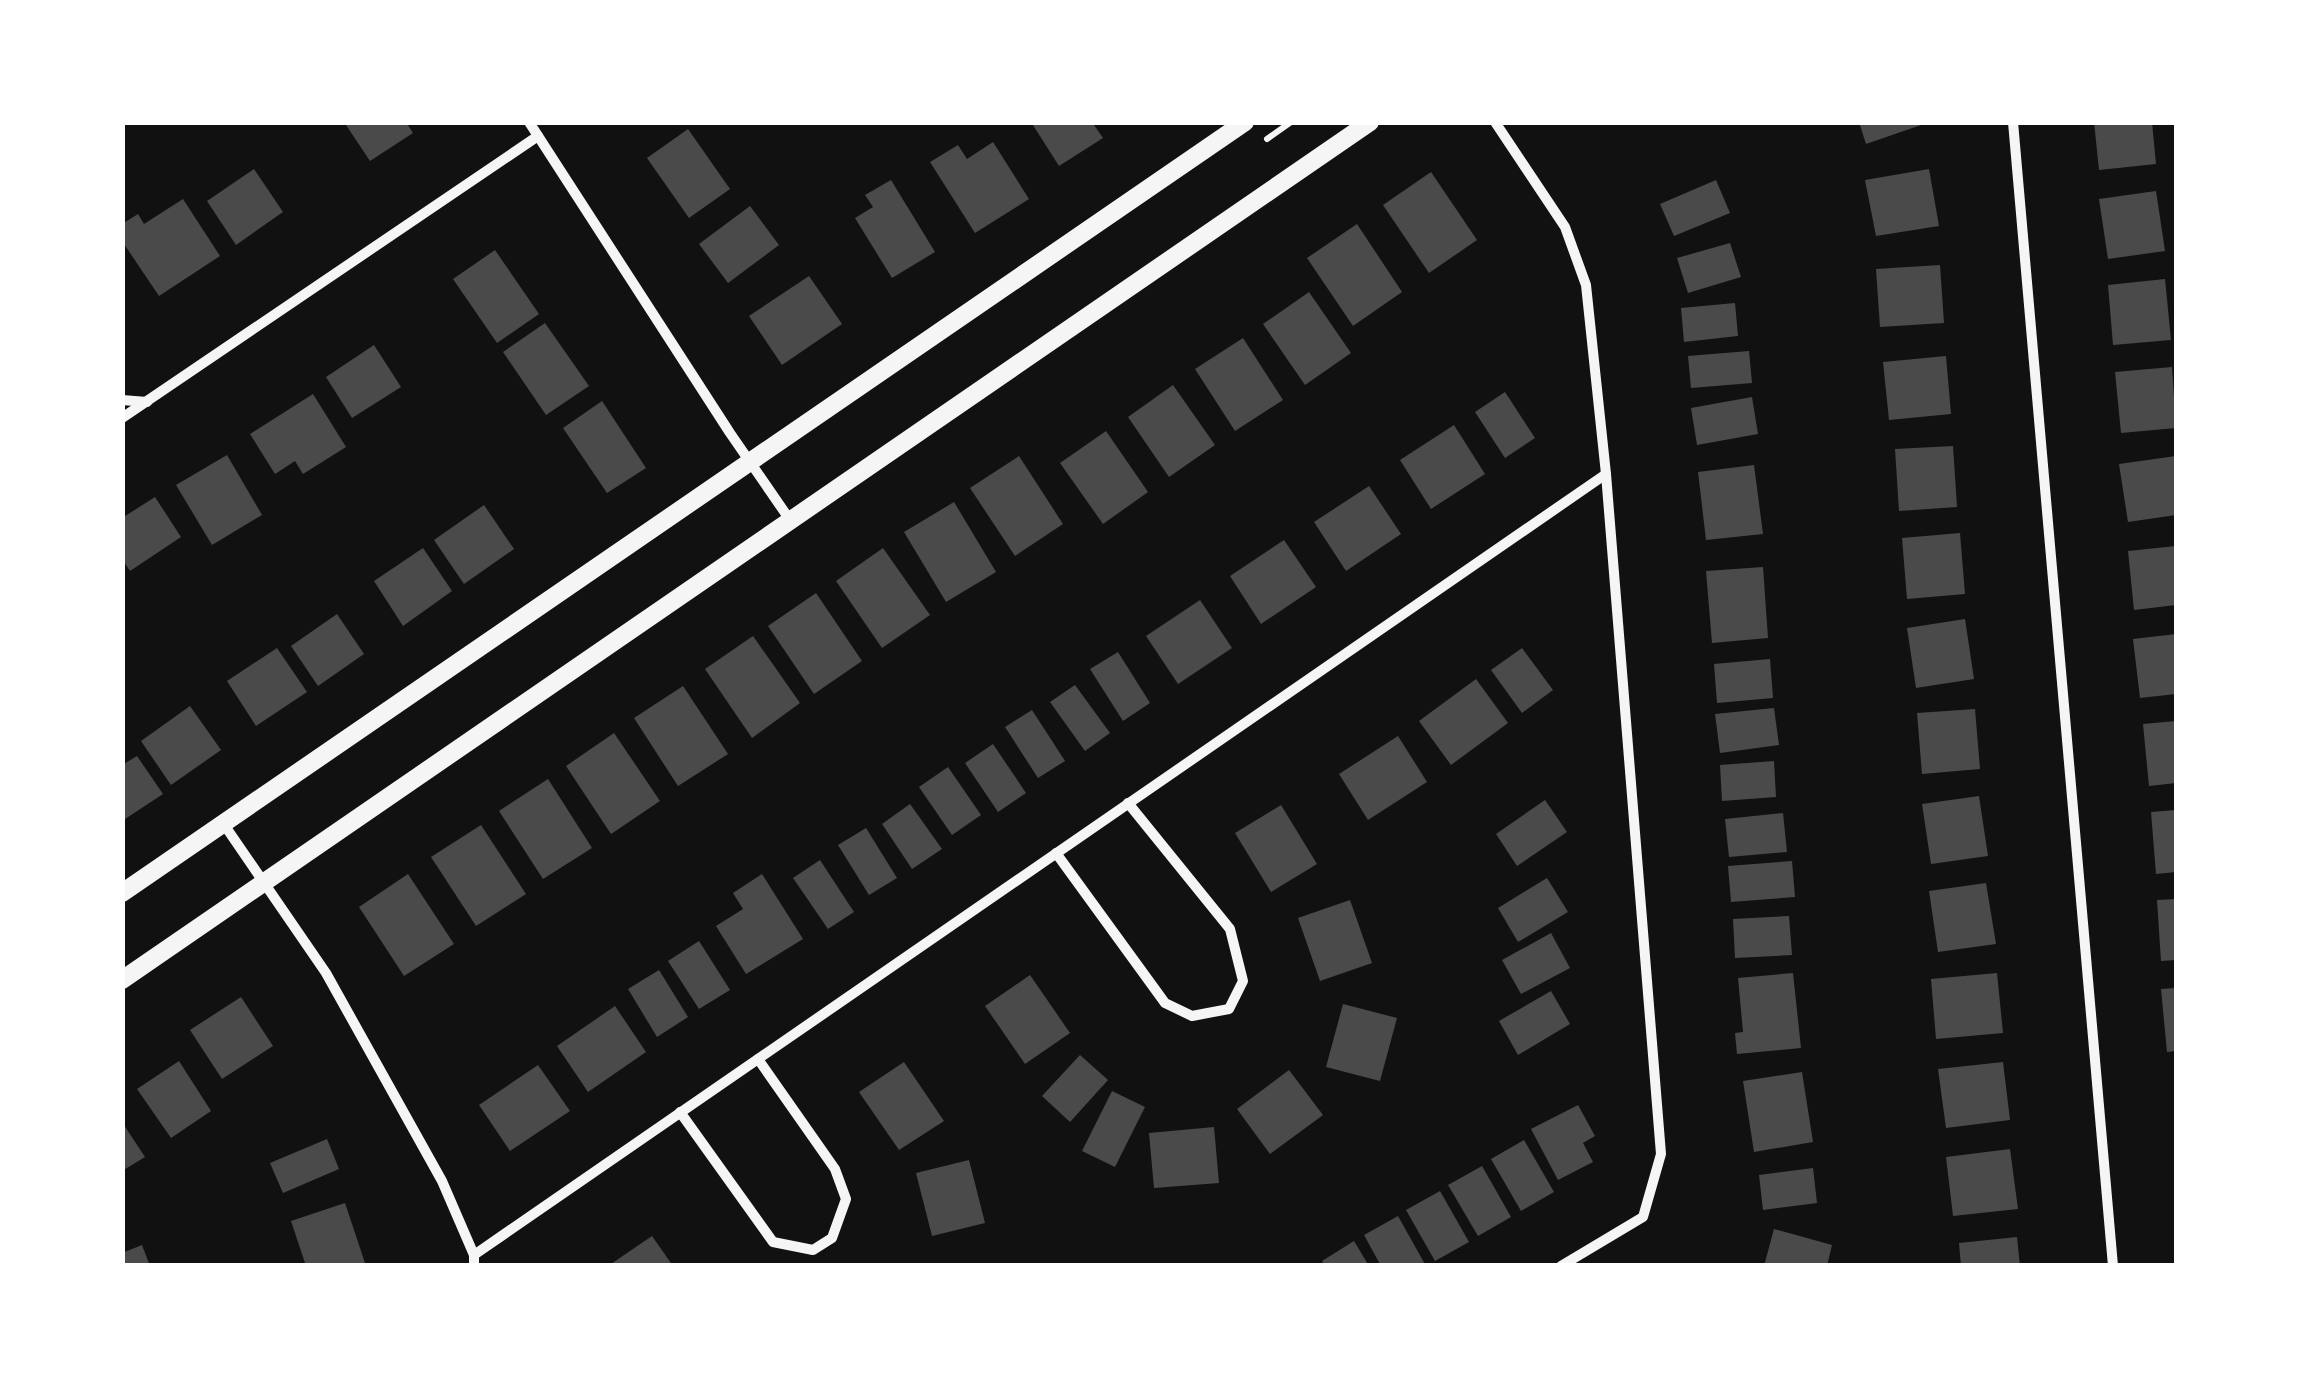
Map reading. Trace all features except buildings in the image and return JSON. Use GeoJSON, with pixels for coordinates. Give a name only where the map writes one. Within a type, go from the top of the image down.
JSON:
{"type":"FeatureCollection","features":[{"type":"Feature","properties":{"kind":"street"},"geometry":{"type":"LineString","coordinates":[[529,122],[790,520]]}},
{"type":"Feature","properties":{"kind":"street"},"geometry":{"type":"LineString","coordinates":[[122,893],[1244,122]]}},
{"type":"Feature","properties":{"kind":"street"},"geometry":{"type":"LineString","coordinates":[[122,980],[1370,122]]}},
{"type":"Feature","properties":{"kind":"street"},"geometry":{"type":"LineString","coordinates":[[1495,122],[1565,227],[1586,285],[1606,474],[1661,1154],[1643,1216],[1561,1266]]}},
{"type":"Feature","properties":{"kind":"street"},"geometry":{"type":"LineString","coordinates":[[2013,122],[2113,1266]]}},
{"type":"Feature","properties":{"kind":"street"},"geometry":{"type":"LineString","coordinates":[[122,418],[538,136]]}},
{"type":"Feature","properties":{"kind":"street"},"geometry":{"type":"LineString","coordinates":[[122,400],[148,402]]}},
{"type":"Feature","properties":{"kind":"street"},"geometry":{"type":"LineString","coordinates":[[224,823],[326,973],[442,1181],[474,1260],[680,1112],[1606,474]]}},
{"type":"Feature","properties":{"kind":"street"},"geometry":{"type":"LineString","coordinates":[[1056,853],[1165,1003],[1192,1016],[1229,1009],[1242,981],[1230,929],[1128,803]]}},
{"type":"Feature","properties":{"kind":"street"},"geometry":{"type":"LineString","coordinates":[[680,1112],[773,1242],[813,1250],[832,1238],[846,1199],[835,1169],[758,1059]]}}]}
